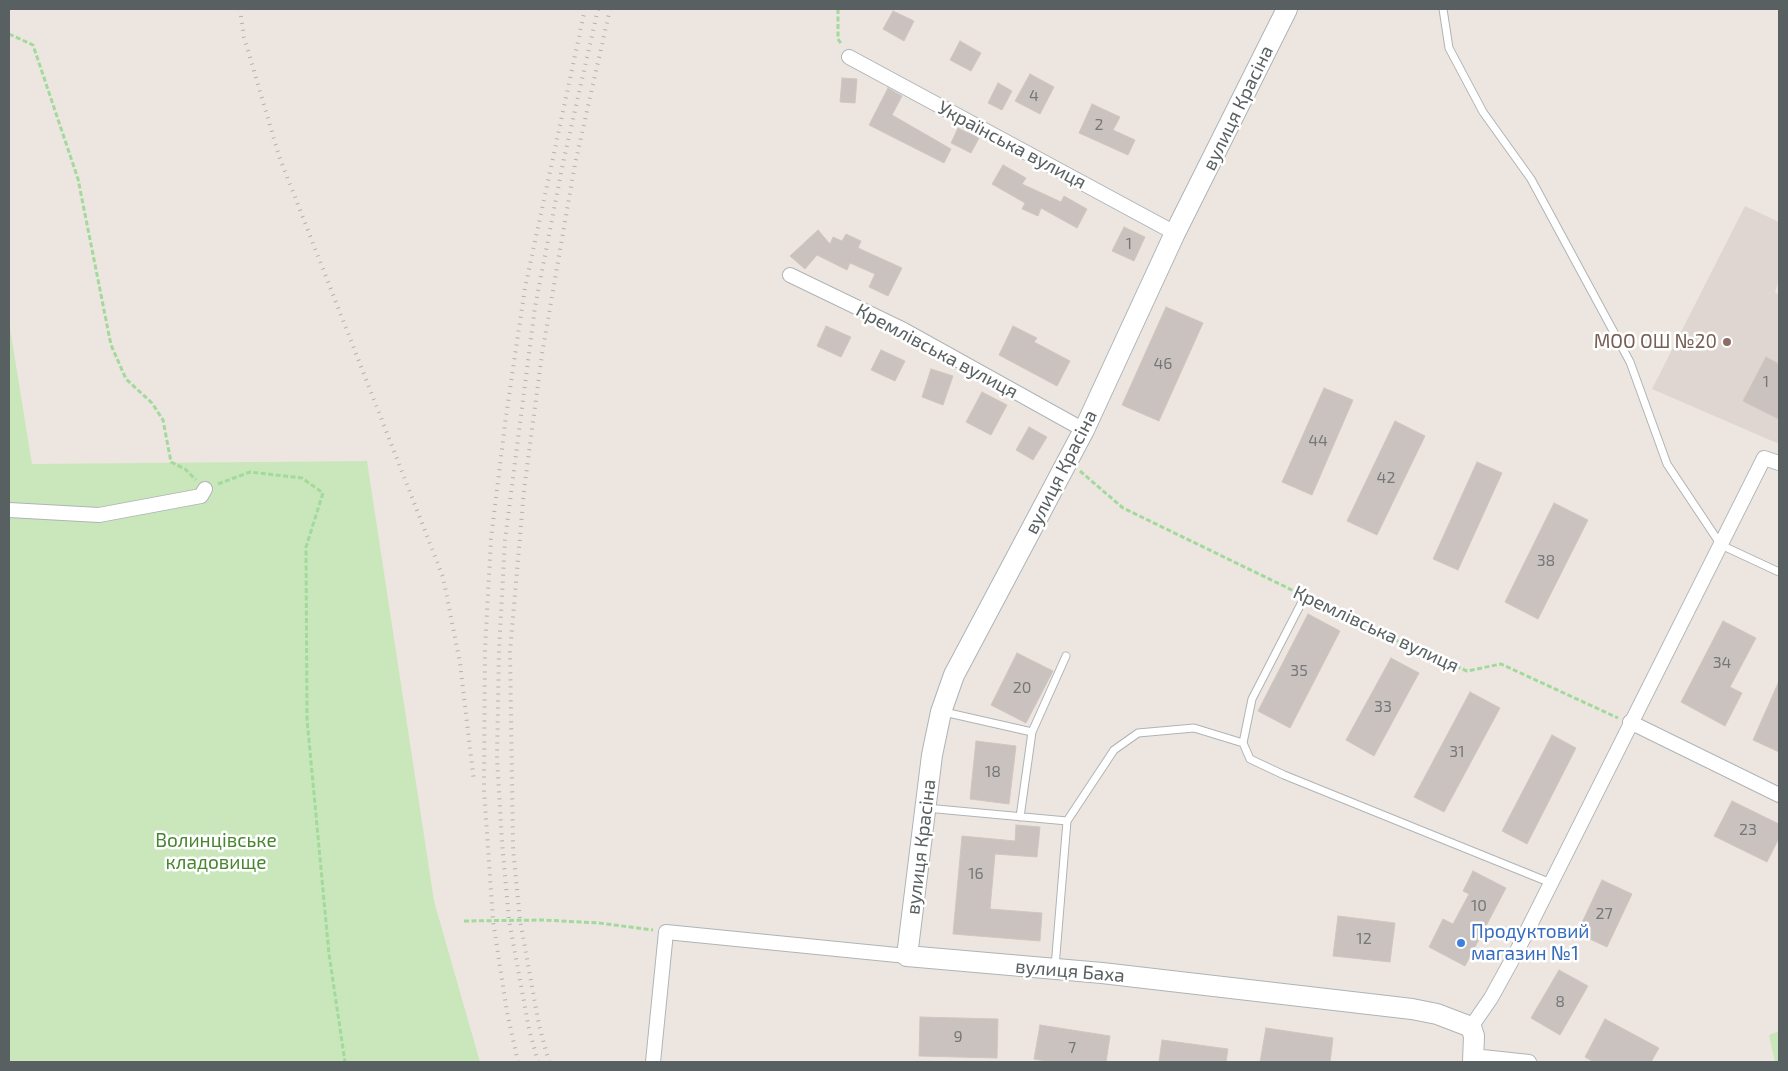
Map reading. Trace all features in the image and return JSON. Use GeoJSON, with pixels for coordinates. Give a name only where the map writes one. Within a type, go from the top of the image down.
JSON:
{"type":"FeatureCollection","features":[{"type":"Feature","properties":{"kind":"street","name":"вулиця Красіна"},"geometry":{"type":"LineString","coordinates":[[907,956],[932,755],[941,712],[954,675],[1084,430],[1175,233],[1287,9]]}},
{"type":"Feature","properties":{"kind":"street","name":"Українська вулиця"},"geometry":{"type":"LineString","coordinates":[[850,57],[1175,233]]}},
{"type":"Feature","properties":{"kind":"street","name":"Кремлівська вулиця"},"geometry":{"type":"LineString","coordinates":[[790,275],[904,330],[1084,430]]}},
{"type":"Feature","properties":{"kind":"street"},"geometry":{"type":"LineString","coordinates":[[1529,1062],[1473,1059],[1474,1036],[1471,1026],[1491,998],[1551,883],[1630,722],[1764,458],[1779,463]]}},
{"type":"Feature","properties":{"kind":"street"},"geometry":{"type":"LineString","coordinates":[[9,510],[99,515],[201,496],[205,489]]}},
{"type":"Feature","properties":{"kind":"street"},"geometry":{"type":"LineString","coordinates":[[1630,722],[1779,795]]}},
{"type":"Feature","properties":{"kind":"street"},"geometry":{"type":"LineString","coordinates":[[653,1062],[666,932]]}},
{"type":"Feature","properties":{"kind":"street","name":"вулиця Баха"},"geometry":{"type":"LineString","coordinates":[[666,932],[1055,969],[1412,1009],[1450,1018],[1471,1026]]}},
{"type":"Feature","properties":{"kind":"lane"},"geometry":{"type":"LineString","coordinates":[[1443,9],[1449,48],[1483,112],[1536,188],[1630,362],[1667,464],[1721,545],[1779,572]]}},
{"type":"Feature","properties":{"kind":"lane"},"geometry":{"type":"LineString","coordinates":[[1305,596],[1252,699],[1243,743],[1250,759],[1284,775],[1551,883]]}},
{"type":"Feature","properties":{"kind":"lane"},"geometry":{"type":"LineString","coordinates":[[1020,817],[1032,732],[1066,656]]}},
{"type":"Feature","properties":{"kind":"lane"},"geometry":{"type":"LineString","coordinates":[[941,712],[1032,732]]}},
{"type":"Feature","properties":{"kind":"lane"},"geometry":{"type":"LineString","coordinates":[[1055,969],[1067,821],[1114,750],[1138,733],[1194,728],[1243,743]]}},
{"type":"Feature","properties":{"kind":"lane"},"geometry":{"type":"LineString","coordinates":[[926,808],[1067,821]]}},
{"type":"Feature","properties":{"kind":"path"},"geometry":{"type":"LineString","coordinates":[[838,9],[838,38],[850,57]]}},
{"type":"Feature","properties":{"kind":"path"},"geometry":{"type":"LineString","coordinates":[[9,34],[33,45],[78,179],[111,345],[126,379],[152,403],[163,420],[171,462],[185,469],[205,489],[250,472],[302,478],[324,493],[306,547],[307,719],[329,954],[345,1062]]}},
{"type":"Feature","properties":{"kind":"path","name":"Кремлівська вулиця"},"geometry":{"type":"LineString","coordinates":[[1068,460],[1124,508],[1372,630],[1467,671],[1489,665],[1502,664],[1570,694],[1607,714],[1630,722]]}},
{"type":"Feature","properties":{"kind":"path"},"geometry":{"type":"LineString","coordinates":[[464,921],[543,920],[599,923],[666,932]]}},
{"type":"Feature","properties":{"kind":"shaded area","name":"МОО ОШ №20"},"geometry":{"type":"Polygon","coordinates":[[[1745,206],[1779,222],[1779,280],[1775,292],[1779,295],[1779,444],[1652,389],[1745,206]]]}},
{"type":"Feature","properties":{"kind":"green space","name":"Волинцівське кладовище"},"geometry":{"type":"Polygon","coordinates":[[[9,322],[32,464],[367,461],[434,901],[480,1062],[9,1062],[9,322]]]}},
{"type":"Feature","properties":{"kind":"green space"},"geometry":{"type":"Polygon","coordinates":[[[1779,1031],[1779,1062],[1775,1062],[1769,1035],[1779,1031]]]}},
{"type":"Feature","properties":{"kind":"building"},"geometry":{"type":"Polygon","coordinates":[[[893,11],[914,21],[904,41],[883,29],[893,11]]]}},
{"type":"Feature","properties":{"kind":"building"},"geometry":{"type":"Polygon","coordinates":[[[960,41],[981,53],[971,71],[950,60],[960,41]]]}},
{"type":"Feature","properties":{"kind":"building"},"geometry":{"type":"Polygon","coordinates":[[[1030,74],[1054,87],[1040,114],[1015,101],[1030,74]]]}},
{"type":"Feature","properties":{"kind":"building"},"geometry":{"type":"Polygon","coordinates":[[[842,78],[857,79],[855,103],[840,102],[842,78]]]}},
{"type":"Feature","properties":{"kind":"building"},"geometry":{"type":"Polygon","coordinates":[[[998,83],[1012,91],[1002,110],[988,103],[998,83]]]}},
{"type":"Feature","properties":{"kind":"building"},"geometry":{"type":"Polygon","coordinates":[[[888,88],[902,96],[892,115],[951,149],[944,163],[869,125],[888,88]]]}},
{"type":"Feature","properties":{"kind":"building"},"geometry":{"type":"Polygon","coordinates":[[[1092,104],[1120,117],[1113,130],[1135,140],[1128,155],[1079,133],[1092,104]]]}},
{"type":"Feature","properties":{"kind":"building"},"geometry":{"type":"Polygon","coordinates":[[[958,128],[979,138],[971,153],[951,143],[958,128]]]}},
{"type":"Feature","properties":{"kind":"building"},"geometry":{"type":"Polygon","coordinates":[[[1003,165],[1026,178],[1022,184],[1061,202],[1064,196],[1087,209],[1077,228],[1041,208],[1038,216],[1022,209],[1025,203],[992,184],[1003,165]]]}},
{"type":"Feature","properties":{"kind":"building"},"geometry":{"type":"Polygon","coordinates":[[[1124,227],[1145,237],[1134,261],[1112,251],[1124,227]]]}},
{"type":"Feature","properties":{"kind":"building"},"geometry":{"type":"Polygon","coordinates":[[[818,230],[830,244],[833,237],[842,241],[846,234],[861,241],[858,248],[902,268],[888,296],[869,287],[875,274],[850,263],[847,270],[817,255],[805,269],[790,256],[818,230]]]}},
{"type":"Feature","properties":{"kind":"building"},"geometry":{"type":"Polygon","coordinates":[[[1166,307],[1203,323],[1159,421],[1122,405],[1166,307]]]}},
{"type":"Feature","properties":{"kind":"building"},"geometry":{"type":"Polygon","coordinates":[[[826,326],[851,337],[841,357],[817,346],[826,326]]]}},
{"type":"Feature","properties":{"kind":"building"},"geometry":{"type":"Polygon","coordinates":[[[1013,326],[1037,338],[1034,342],[1070,361],[1057,386],[999,355],[1013,326]]]}},
{"type":"Feature","properties":{"kind":"building"},"geometry":{"type":"Polygon","coordinates":[[[881,350],[905,361],[895,381],[871,370],[881,350]]]}},
{"type":"Feature","properties":{"kind":"building"},"geometry":{"type":"Polygon","coordinates":[[[1766,357],[1779,364],[1779,419],[1743,401],[1766,357]]]}},
{"type":"Feature","properties":{"kind":"building"},"geometry":{"type":"Polygon","coordinates":[[[931,369],[953,376],[943,405],[922,397],[931,369]]]}},
{"type":"Feature","properties":{"kind":"building"},"geometry":{"type":"Polygon","coordinates":[[[1324,388],[1353,400],[1312,495],[1282,482],[1324,388]]]}},
{"type":"Feature","properties":{"kind":"building"},"geometry":{"type":"Polygon","coordinates":[[[982,392],[1007,405],[991,435],[966,422],[982,392]]]}},
{"type":"Feature","properties":{"kind":"building"},"geometry":{"type":"Polygon","coordinates":[[[1395,421],[1425,436],[1377,535],[1347,521],[1395,421]]]}},
{"type":"Feature","properties":{"kind":"building"},"geometry":{"type":"Polygon","coordinates":[[[1029,427],[1047,437],[1033,460],[1016,450],[1029,427]]]}},
{"type":"Feature","properties":{"kind":"building"},"geometry":{"type":"Polygon","coordinates":[[[1477,462],[1502,473],[1458,570],[1433,559],[1477,462]]]}},
{"type":"Feature","properties":{"kind":"building"},"geometry":{"type":"Polygon","coordinates":[[[1554,503],[1588,520],[1538,619],[1505,602],[1554,503]]]}},
{"type":"Feature","properties":{"kind":"building"},"geometry":{"type":"Polygon","coordinates":[[[1308,614],[1340,631],[1290,728],[1258,711],[1308,614]]]}},
{"type":"Feature","properties":{"kind":"building"},"geometry":{"type":"Polygon","coordinates":[[[1723,621],[1756,638],[1730,687],[1742,693],[1725,726],[1681,702],[1723,621]]]}},
{"type":"Feature","properties":{"kind":"building"},"geometry":{"type":"Polygon","coordinates":[[[1017,653],[1053,671],[1026,723],[991,705],[1017,653]]]}},
{"type":"Feature","properties":{"kind":"building"},"geometry":{"type":"Polygon","coordinates":[[[1391,658],[1419,673],[1374,756],[1346,740],[1391,658]]]}},
{"type":"Feature","properties":{"kind":"building"},"geometry":{"type":"Polygon","coordinates":[[[1779,681],[1779,752],[1753,740],[1779,681]]]}},
{"type":"Feature","properties":{"kind":"building"},"geometry":{"type":"Polygon","coordinates":[[[1470,692],[1500,708],[1444,812],[1414,797],[1470,692]]]}},
{"type":"Feature","properties":{"kind":"building"},"geometry":{"type":"Polygon","coordinates":[[[1552,735],[1576,748],[1527,844],[1502,831],[1552,735]]]}},
{"type":"Feature","properties":{"kind":"building"},"geometry":{"type":"Polygon","coordinates":[[[976,741],[1016,746],[1009,804],[970,799],[976,741]]]}},
{"type":"Feature","properties":{"kind":"building"},"geometry":{"type":"Polygon","coordinates":[[[1732,801],[1779,824],[1779,838],[1767,862],[1714,836],[1732,801]]]}},
{"type":"Feature","properties":{"kind":"building"},"geometry":{"type":"Polygon","coordinates":[[[1016,825],[1040,827],[1037,857],[995,854],[990,909],[1042,913],[1040,941],[953,934],[962,836],[1015,841],[1016,825]]]}},
{"type":"Feature","properties":{"kind":"building"},"geometry":{"type":"Polygon","coordinates":[[[1473,871],[1506,888],[1465,966],[1429,947],[1443,919],[1453,924],[1469,894],[1463,891],[1473,871]]]}},
{"type":"Feature","properties":{"kind":"building"},"geometry":{"type":"Polygon","coordinates":[[[1602,880],[1632,894],[1607,947],[1577,933],[1602,880]]]}},
{"type":"Feature","properties":{"kind":"building"},"geometry":{"type":"Polygon","coordinates":[[[1338,916],[1395,923],[1390,962],[1333,956],[1338,916]]]}},
{"type":"Feature","properties":{"kind":"building"},"geometry":{"type":"Polygon","coordinates":[[[1559,970],[1588,986],[1560,1035],[1531,1018],[1559,970]]]}},
{"type":"Feature","properties":{"kind":"building"},"geometry":{"type":"Polygon","coordinates":[[[920,1017],[998,1019],[997,1058],[919,1056],[920,1017]]]}},
{"type":"Feature","properties":{"kind":"building"},"geometry":{"type":"Polygon","coordinates":[[[1605,1019],[1659,1048],[1651,1062],[1594,1062],[1585,1057],[1605,1019]]]}},
{"type":"Feature","properties":{"kind":"building"},"geometry":{"type":"Polygon","coordinates":[[[1040,1025],[1110,1036],[1106,1062],[1052,1062],[1034,1059],[1040,1025]]]}},
{"type":"Feature","properties":{"kind":"building"},"geometry":{"type":"Polygon","coordinates":[[[1266,1028],[1333,1038],[1330,1062],[1260,1062],[1266,1028]]]}},
{"type":"Feature","properties":{"kind":"building"},"geometry":{"type":"Polygon","coordinates":[[[1162,1040],[1228,1049],[1226,1062],[1159,1062],[1162,1040]]]}},
{"type":"Feature","properties":{"kind":"railway"},"geometry":{"type":"LineString","coordinates":[[240,9],[244,37],[279,156],[443,577],[460,663],[474,782]]}},
{"type":"Feature","properties":{"kind":"railway"},"geometry":{"type":"LineString","coordinates":[[518,1062],[507,1012],[493,921],[484,789],[485,650],[491,539],[506,416],[525,288],[585,9]]}},
{"type":"Feature","properties":{"kind":"railway"},"geometry":{"type":"LineString","coordinates":[[538,1062],[529,1029],[509,920],[502,842],[497,758],[499,650],[505,540],[535,307],[563,163],[598,9]]}},
{"type":"Feature","properties":{"kind":"railway"},"geometry":{"type":"LineString","coordinates":[[549,1062],[539,1025],[520,920],[513,848],[510,652],[524,490],[542,354],[575,164],[610,9]]}},
{"type":"Feature","properties":{"kind":"place","name":"МОО ОШ №20"},"geometry":{"type":"Point","coordinates":[1727,342]}},
{"type":"Feature","properties":{"kind":"place","name":"Продуктовий магазин №1"},"geometry":{"type":"Point","coordinates":[1461,943]}}]}
